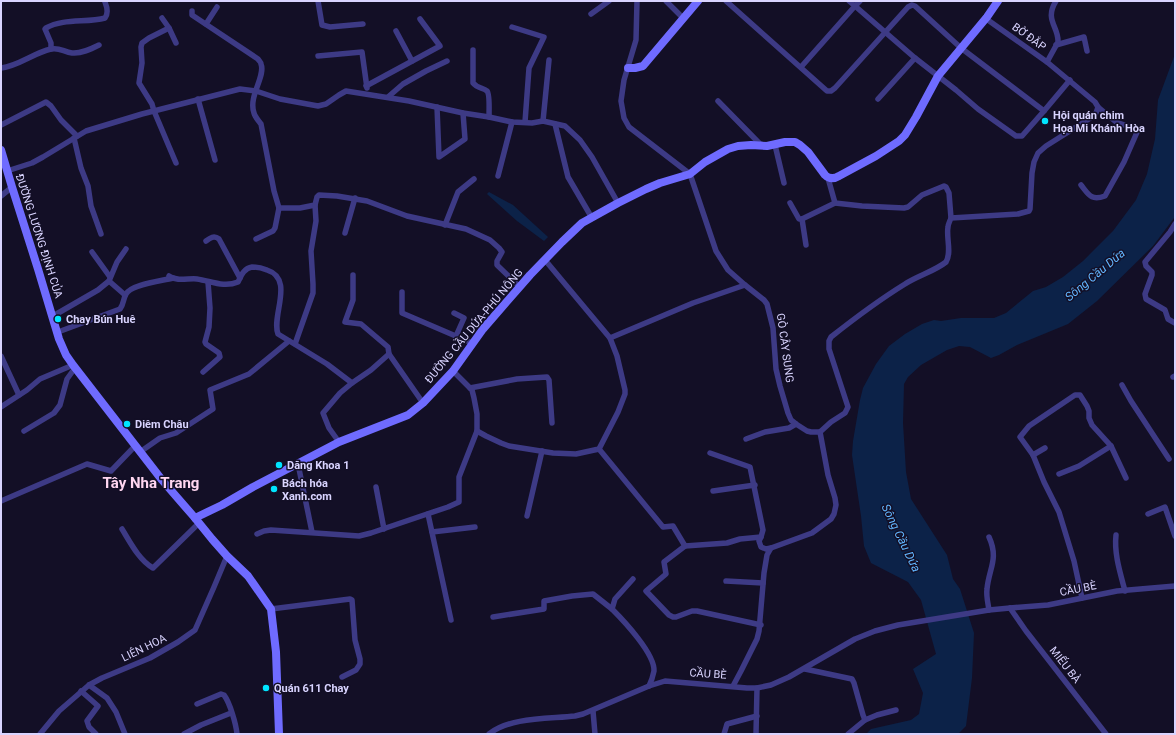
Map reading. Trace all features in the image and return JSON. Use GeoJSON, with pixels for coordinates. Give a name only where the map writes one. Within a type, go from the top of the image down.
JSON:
{"type":"FeatureCollection","features":[{"type":"Feature","properties":{"kind":"street"},"geometry":{"type":"LineString","coordinates":[[318,1],[322,25],[330,27],[363,24]]}},
{"type":"Feature","properties":{"kind":"street"},"geometry":{"type":"LineString","coordinates":[[590,14],[609,1]]}},
{"type":"Feature","properties":{"kind":"street"},"geometry":{"type":"LineString","coordinates":[[637,1],[636,40],[624,80],[621,101],[624,118],[629,127],[690,174]]}},
{"type":"Feature","properties":{"kind":"street"},"geometry":{"type":"LineString","coordinates":[[666,1],[684,18]]}},
{"type":"Feature","properties":{"kind":"street"},"geometry":{"type":"LineString","coordinates":[[628,68],[643,66],[698,1]]}},
{"type":"Feature","properties":{"kind":"street"},"geometry":{"type":"LineString","coordinates":[[726,1],[827,91],[831,91],[835,88],[912,4],[961,48],[1044,111]]}},
{"type":"Feature","properties":{"kind":"street"},"geometry":{"type":"LineString","coordinates":[[849,1],[885,33],[978,109],[1019,137],[1022,136],[1070,80]]}},
{"type":"Feature","properties":{"kind":"street"},"geometry":{"type":"LineString","coordinates":[[801,67],[860,1]]}},
{"type":"Feature","properties":{"kind":"street"},"geometry":{"type":"LineString","coordinates":[[836,203],[828,178],[836,178],[876,156],[899,141],[905,135],[938,76],[998,1]]}},
{"type":"Feature","properties":{"kind":"street","name":"BỜ ĐẮP"},"geometry":{"type":"LineString","coordinates":[[985,18],[1047,62],[1058,38],[1051,20],[1056,1]]}},
{"type":"Feature","properties":{"kind":"street"},"geometry":{"type":"LineString","coordinates":[[51,49],[51,43],[45,30],[46,28],[74,20],[96,20],[105,18],[107,16],[105,2]]}},
{"type":"Feature","properties":{"kind":"street"},"geometry":{"type":"LineString","coordinates":[[206,24],[217,7]]}},
{"type":"Feature","properties":{"kind":"street"},"geometry":{"type":"LineString","coordinates":[[192,10],[192,14],[258,59],[262,65],[262,72],[252,99],[253,109],[254,114],[260,124],[274,192],[279,208],[276,228],[256,239]]}},
{"type":"Feature","properties":{"kind":"street"},"geometry":{"type":"LineString","coordinates":[[162,18],[169,28],[176,43]]}},
{"type":"Feature","properties":{"kind":"street"},"geometry":{"type":"LineString","coordinates":[[366,86],[440,46],[420,19]]}},
{"type":"Feature","properties":{"kind":"street"},"geometry":{"type":"LineString","coordinates":[[512,26],[544,37],[529,68],[525,122]]}},
{"type":"Feature","properties":{"kind":"street"},"geometry":{"type":"LineString","coordinates":[[169,28],[148,38],[142,43],[142,63],[139,83],[152,104],[176,163]]}},
{"type":"Feature","properties":{"kind":"street"},"geometry":{"type":"LineString","coordinates":[[396,31],[412,61]]}},
{"type":"Feature","properties":{"kind":"street"},"geometry":{"type":"LineString","coordinates":[[1056,45],[1084,37],[1087,51]]}},
{"type":"Feature","properties":{"kind":"street"},"geometry":{"type":"LineString","coordinates":[[1,68],[15,66],[30,57],[51,49],[74,53],[99,45]]}},
{"type":"Feature","properties":{"kind":"street"},"geometry":{"type":"LineString","coordinates":[[473,50],[473,83],[477,87],[486,90],[489,93],[489,117]]}},
{"type":"Feature","properties":{"kind":"street"},"geometry":{"type":"LineString","coordinates":[[318,56],[362,52],[368,94]]}},
{"type":"Feature","properties":{"kind":"street"},"geometry":{"type":"LineString","coordinates":[[878,99],[915,58]]}},
{"type":"Feature","properties":{"kind":"street"},"geometry":{"type":"LineString","coordinates":[[543,121],[549,60]]}},
{"type":"Feature","properties":{"kind":"street"},"geometry":{"type":"LineString","coordinates":[[388,97],[403,84],[447,61]]}},
{"type":"Feature","properties":{"kind":"street"},"geometry":{"type":"LineString","coordinates":[[1047,62],[1091,97],[1098,107],[1116,122],[1138,130],[1124,162],[1105,196],[1097,199],[1089,196],[1081,185]]}},
{"type":"Feature","properties":{"kind":"street"},"geometry":{"type":"LineString","coordinates":[[7,171],[32,163],[44,157],[86,131],[154,111],[240,89],[256,91],[280,99],[318,106],[326,104],[346,91],[388,97],[463,114],[489,117],[512,122],[543,121],[565,126],[580,140],[592,157],[618,202]]}},
{"type":"Feature","properties":{"kind":"street"},"geometry":{"type":"LineString","coordinates":[[198,99],[215,160]]}},
{"type":"Feature","properties":{"kind":"street"},"geometry":{"type":"LineString","coordinates":[[718,101],[761,145]]}},
{"type":"Feature","properties":{"kind":"street"},"geometry":{"type":"LineString","coordinates":[[1,125],[46,102],[51,106],[76,137],[82,172],[88,186],[91,206],[101,234]]}},
{"type":"Feature","properties":{"kind":"street"},"geometry":{"type":"LineString","coordinates":[[437,107],[439,157],[466,139],[463,114]]}},
{"type":"Feature","properties":{"kind":"street"},"geometry":{"type":"LineString","coordinates":[[951,218],[1018,214],[1028,212],[1030,209],[1032,168],[1038,153],[1046,146],[1092,117],[1096,113],[1098,107]]}},
{"type":"Feature","properties":{"kind":"street"},"geometry":{"type":"LineString","coordinates":[[498,176],[512,122]]}},
{"type":"Feature","properties":{"kind":"street"},"geometry":{"type":"LineString","coordinates":[[555,124],[568,177],[592,218]]}},
{"type":"Feature","properties":{"kind":"street","name":"ĐƯỜNG CẦU DỨA-PHÚ NÔNG"},"geometry":{"type":"LineString","coordinates":[[197,521],[253,487],[339,442],[408,415],[423,403],[453,371],[472,343],[545,260],[582,223],[618,202],[653,186],[690,174],[705,162],[728,149],[738,146],[775,145],[785,142],[795,142],[808,152],[828,178]]}},
{"type":"Feature","properties":{"kind":"street"},"geometry":{"type":"LineString","coordinates":[[775,145],[784,183]]}},
{"type":"Feature","properties":{"kind":"street","name":"ĐƯỜNG LƯƠNG ĐỊNH CỦA"},"geometry":{"type":"LineString","coordinates":[[1,150],[63,349],[74,366],[162,480],[227,556],[248,576],[271,609],[276,652],[279,734]]}},
{"type":"Feature","properties":{"kind":"street","name":"GÒ CÂY SUNG"},"geometry":{"type":"LineString","coordinates":[[690,174],[719,258],[728,270],[767,304],[773,328],[776,369],[781,390],[791,420],[796,424]]}},
{"type":"Feature","properties":{"kind":"street"},"geometry":{"type":"LineString","coordinates":[[445,225],[458,192],[474,179]]}},
{"type":"Feature","properties":{"kind":"street"},"geometry":{"type":"LineString","coordinates":[[746,439],[765,432],[788,428],[796,424],[807,431],[820,432],[831,422],[846,413],[848,407],[829,349],[829,341],[831,337],[865,310],[917,276],[946,262],[948,258],[948,227],[951,218],[949,194],[944,186],[922,195],[908,207],[904,208],[836,203],[802,219]]}},
{"type":"Feature","properties":{"kind":"street"},"geometry":{"type":"LineString","coordinates":[[1,196],[12,187]]}},
{"type":"Feature","properties":{"kind":"street"},"geometry":{"type":"LineString","coordinates":[[1,501],[87,464],[111,471],[138,449],[160,438],[176,433],[213,409],[210,390],[249,374],[292,343],[312,293],[313,284],[311,251],[316,221],[315,205],[317,198],[321,195],[355,198],[368,201],[407,216],[466,229],[490,240],[502,252],[497,261],[497,265],[520,287]]}},
{"type":"Feature","properties":{"kind":"street"},"geometry":{"type":"LineString","coordinates":[[345,233],[355,198]]}},
{"type":"Feature","properties":{"kind":"street"},"geometry":{"type":"LineString","coordinates":[[790,203],[799,219],[802,219]]}},
{"type":"Feature","properties":{"kind":"street"},"geometry":{"type":"LineString","coordinates":[[279,208],[300,208],[315,205]]}},
{"type":"Feature","properties":{"kind":"street"},"geometry":{"type":"LineString","coordinates":[[802,219],[806,245]]}},
{"type":"Feature","properties":{"kind":"street"},"geometry":{"type":"LineString","coordinates":[[1175,224],[1172,233],[1145,262],[1146,266],[1152,272],[1152,275],[1144,296],[1146,299],[1166,310],[1168,319],[1175,323]]}},
{"type":"Feature","properties":{"kind":"street"},"geometry":{"type":"LineString","coordinates":[[206,240],[213,237],[219,239],[240,278]]}},
{"type":"Feature","properties":{"kind":"street"},"geometry":{"type":"LineString","coordinates":[[53,316],[98,290],[110,279],[126,249]]}},
{"type":"Feature","properties":{"kind":"street"},"geometry":{"type":"LineString","coordinates":[[92,252],[110,279],[125,295]]}},
{"type":"Feature","properties":{"kind":"street"},"geometry":{"type":"LineString","coordinates":[[545,260],[610,338],[618,360],[625,394],[618,412],[599,449]]}},
{"type":"Feature","properties":{"kind":"street"},"geometry":{"type":"LineString","coordinates":[[58,332],[120,309],[124,303],[125,295],[139,286],[171,277],[186,280],[194,279],[228,285],[238,282],[246,270],[252,267],[268,270],[278,277],[281,295],[277,332],[280,336],[327,364],[352,383]]}},
{"type":"Feature","properties":{"kind":"street"},"geometry":{"type":"LineString","coordinates":[[353,275],[353,300],[345,322],[361,324],[388,347],[389,354],[423,403]]}},
{"type":"Feature","properties":{"kind":"street"},"geometry":{"type":"LineString","coordinates":[[203,372],[220,357],[219,352],[204,342],[209,327],[210,308],[208,282]]}},
{"type":"Feature","properties":{"kind":"street"},"geometry":{"type":"LineString","coordinates":[[610,338],[692,303],[745,285]]}},
{"type":"Feature","properties":{"kind":"street"},"geometry":{"type":"LineString","coordinates":[[402,292],[402,313],[472,343]]}},
{"type":"Feature","properties":{"kind":"street"},"geometry":{"type":"LineString","coordinates":[[454,312],[464,318],[456,336]]}},
{"type":"Feature","properties":{"kind":"street"},"geometry":{"type":"LineString","coordinates":[[339,442],[329,428],[323,413],[324,410],[352,383],[371,370],[389,354]]}},
{"type":"Feature","properties":{"kind":"street"},"geometry":{"type":"LineString","coordinates":[[1,356],[19,395]]}},
{"type":"Feature","properties":{"kind":"street"},"geometry":{"type":"LineString","coordinates":[[1,407],[27,390],[40,379],[74,366]]}},
{"type":"Feature","properties":{"kind":"street"},"geometry":{"type":"LineString","coordinates":[[24,431],[54,413],[60,405],[67,379],[74,366]]}},
{"type":"Feature","properties":{"kind":"street"},"geometry":{"type":"LineString","coordinates":[[257,534],[271,530],[360,536],[428,514],[459,502],[459,477],[477,431],[476,405],[470,388],[453,371]]}},
{"type":"Feature","properties":{"kind":"street"},"geometry":{"type":"LineString","coordinates":[[470,388],[517,379],[547,377],[549,380],[552,423]]}},
{"type":"Feature","properties":{"kind":"street"},"geometry":{"type":"LineString","coordinates":[[1122,385],[1130,401],[1169,459]]}},
{"type":"Feature","properties":{"kind":"street"},"geometry":{"type":"LineString","coordinates":[[1082,598],[1074,561],[1056,505],[1044,482],[1033,455],[1020,437],[1029,426],[1075,395],[1080,395],[1087,406],[1089,418],[1092,424],[1111,446],[1126,478]]}},
{"type":"Feature","properties":{"kind":"street"},"geometry":{"type":"LineString","coordinates":[[477,431],[492,440],[509,446],[560,454],[576,454],[599,449]]}},
{"type":"Feature","properties":{"kind":"street"},"geometry":{"type":"LineString","coordinates":[[710,453],[750,467],[755,485],[763,530],[759,541],[761,547],[766,549],[812,533],[834,514],[836,505],[835,498],[829,479],[820,432]]}},
{"type":"Feature","properties":{"kind":"street"},"geometry":{"type":"LineString","coordinates":[[1059,474],[1079,466],[1111,446]]}},
{"type":"Feature","properties":{"kind":"street"},"geometry":{"type":"LineString","coordinates":[[1033,455],[1045,448]]}},
{"type":"Feature","properties":{"kind":"street"},"geometry":{"type":"LineString","coordinates":[[599,449],[663,527],[673,526],[685,546]]}},
{"type":"Feature","properties":{"kind":"street"},"geometry":{"type":"LineString","coordinates":[[527,516],[542,451]]}},
{"type":"Feature","properties":{"kind":"street"},"geometry":{"type":"LineString","coordinates":[[298,464],[312,532]]}},
{"type":"Feature","properties":{"kind":"street"},"geometry":{"type":"LineString","coordinates":[[713,491],[755,485]]}},
{"type":"Feature","properties":{"kind":"street"},"geometry":{"type":"LineString","coordinates":[[376,487],[384,529]]}},
{"type":"Feature","properties":{"kind":"street"},"geometry":{"type":"LineString","coordinates":[[1148,514],[1165,507],[1175,536]]}},
{"type":"Feature","properties":{"kind":"street"},"geometry":{"type":"LineString","coordinates":[[428,514],[452,620]]}},
{"type":"Feature","properties":{"kind":"street"},"geometry":{"type":"LineString","coordinates":[[122,529],[139,556],[153,568],[197,521]]}},
{"type":"Feature","properties":{"kind":"street"},"geometry":{"type":"LineString","coordinates":[[432,532],[476,527]]}},
{"type":"Feature","properties":{"kind":"street"},"geometry":{"type":"LineString","coordinates":[[1116,535],[1115,545],[1125,591]]}},
{"type":"Feature","properties":{"kind":"street"},"geometry":{"type":"LineString","coordinates":[[760,625],[697,611],[692,611],[680,617],[673,618],[646,591],[666,574],[664,562],[685,546],[727,543],[740,539],[761,537]]}},
{"type":"Feature","properties":{"kind":"street"},"geometry":{"type":"LineString","coordinates":[[987,611],[987,586],[994,560],[992,544],[989,537]]}},
{"type":"Feature","properties":{"kind":"street"},"geometry":{"type":"LineString","coordinates":[[733,686],[757,639],[760,625],[767,555],[771,548]]}},
{"type":"Feature","properties":{"kind":"street","name":"LIÊN HOA"},"geometry":{"type":"LineString","coordinates":[[40,734],[59,711],[89,685],[150,658],[178,642],[195,630],[227,556]]}},
{"type":"Feature","properties":{"kind":"street"},"geometry":{"type":"LineString","coordinates":[[612,609],[615,599],[633,579]]}},
{"type":"Feature","properties":{"kind":"street"},"geometry":{"type":"LineString","coordinates":[[726,581],[763,583]]}},
{"type":"Feature","properties":{"kind":"street","name":"CẦU BÈ"},"geometry":{"type":"LineString","coordinates":[[489,734],[497,729],[514,723],[575,716],[662,682],[670,681],[757,688],[778,682],[805,669],[855,639],[898,625],[987,611],[1048,605],[1125,591],[1175,586]]}},
{"type":"Feature","properties":{"kind":"street"},"geometry":{"type":"LineString","coordinates":[[493,617],[544,609],[544,601],[593,594],[612,609],[628,625],[648,653],[652,661],[654,671],[649,686]]}},
{"type":"Feature","properties":{"kind":"street"},"geometry":{"type":"LineString","coordinates":[[271,609],[350,599],[352,600],[355,640],[360,664],[356,670],[342,677]]}},
{"type":"Feature","properties":{"kind":"street","name":"MIẾU BÀ"},"geometry":{"type":"LineString","coordinates":[[1010,608],[1026,631],[1106,734]]}},
{"type":"Feature","properties":{"kind":"street"},"geometry":{"type":"LineString","coordinates":[[805,669],[852,679],[865,720]]}},
{"type":"Feature","properties":{"kind":"street"},"geometry":{"type":"LineString","coordinates":[[89,685],[108,698],[116,712],[125,734]]}},
{"type":"Feature","properties":{"kind":"street"},"geometry":{"type":"LineString","coordinates":[[756,734],[757,688]]}},
{"type":"Feature","properties":{"kind":"street"},"geometry":{"type":"LineString","coordinates":[[81,691],[98,706],[87,721],[89,727],[96,734]]}},
{"type":"Feature","properties":{"kind":"street"},"geometry":{"type":"LineString","coordinates":[[197,704],[221,694],[224,695],[232,713],[237,734]]}},
{"type":"Feature","properties":{"kind":"street"},"geometry":{"type":"LineString","coordinates":[[593,710],[595,734]]}},
{"type":"Feature","properties":{"kind":"street"},"geometry":{"type":"LineString","coordinates":[[848,734],[865,720],[896,710]]}},
{"type":"Feature","properties":{"kind":"street"},"geometry":{"type":"LineString","coordinates":[[184,734],[201,725],[232,713]]}},
{"type":"Feature","properties":{"kind":"street"},"geometry":{"type":"LineString","coordinates":[[724,734],[727,724],[757,716]]}},
{"type":"Feature","properties":{"kind":"water","name":"Sông Cầu Dứa"},"geometry":{"type":"Polygon","coordinates":[[[1175,54],[1174,218],[1153,246],[1097,301],[1068,324],[1017,345],[991,358],[970,347],[959,346],[947,350],[921,365],[908,377],[904,384],[903,423],[906,472],[911,499],[947,555],[953,579],[960,589],[974,633],[972,678],[966,726],[958,734],[866,734],[871,729],[911,720],[919,714],[923,693],[913,669],[936,654],[921,600],[908,582],[871,563],[864,546],[852,455],[853,441],[863,388],[876,364],[889,346],[905,334],[922,324],[934,320],[941,321],[961,318],[994,318],[1006,313],[1033,291],[1046,287],[1063,277],[1083,261],[1113,231],[1136,200],[1147,174],[1155,139],[1158,100],[1175,54]]]}},
{"type":"Feature","properties":{"kind":"water"},"geometry":{"type":"Polygon","coordinates":[[[489,192],[513,205],[548,237],[544,241],[517,221],[487,194],[489,192]]]}},
{"type":"Feature","properties":{"kind":"place","name":"Hội quán chim Họa Mi Khánh Hòa"},"geometry":{"type":"Point","coordinates":[1045,121]}},
{"type":"Feature","properties":{"kind":"place","name":"Chay Bún Huê"},"geometry":{"type":"Point","coordinates":[58,319]}},
{"type":"Feature","properties":{"kind":"place","name":"Diêm Châu"},"geometry":{"type":"Point","coordinates":[127,424]}},
{"type":"Feature","properties":{"kind":"place","name":"Dăng Khoa 1"},"geometry":{"type":"Point","coordinates":[279,465]}},
{"type":"Feature","properties":{"kind":"place","name":"Bách hóa Xanh.com"},"geometry":{"type":"Point","coordinates":[274,489]}},
{"type":"Feature","properties":{"kind":"place","name":"Quán 611 Chay"},"geometry":{"type":"Point","coordinates":[266,688]}},
{"type":"Feature","properties":{"kind":"district","name":"Tây Nha Trang"},"geometry":{"type":"Point","coordinates":[151,483]}}]}
